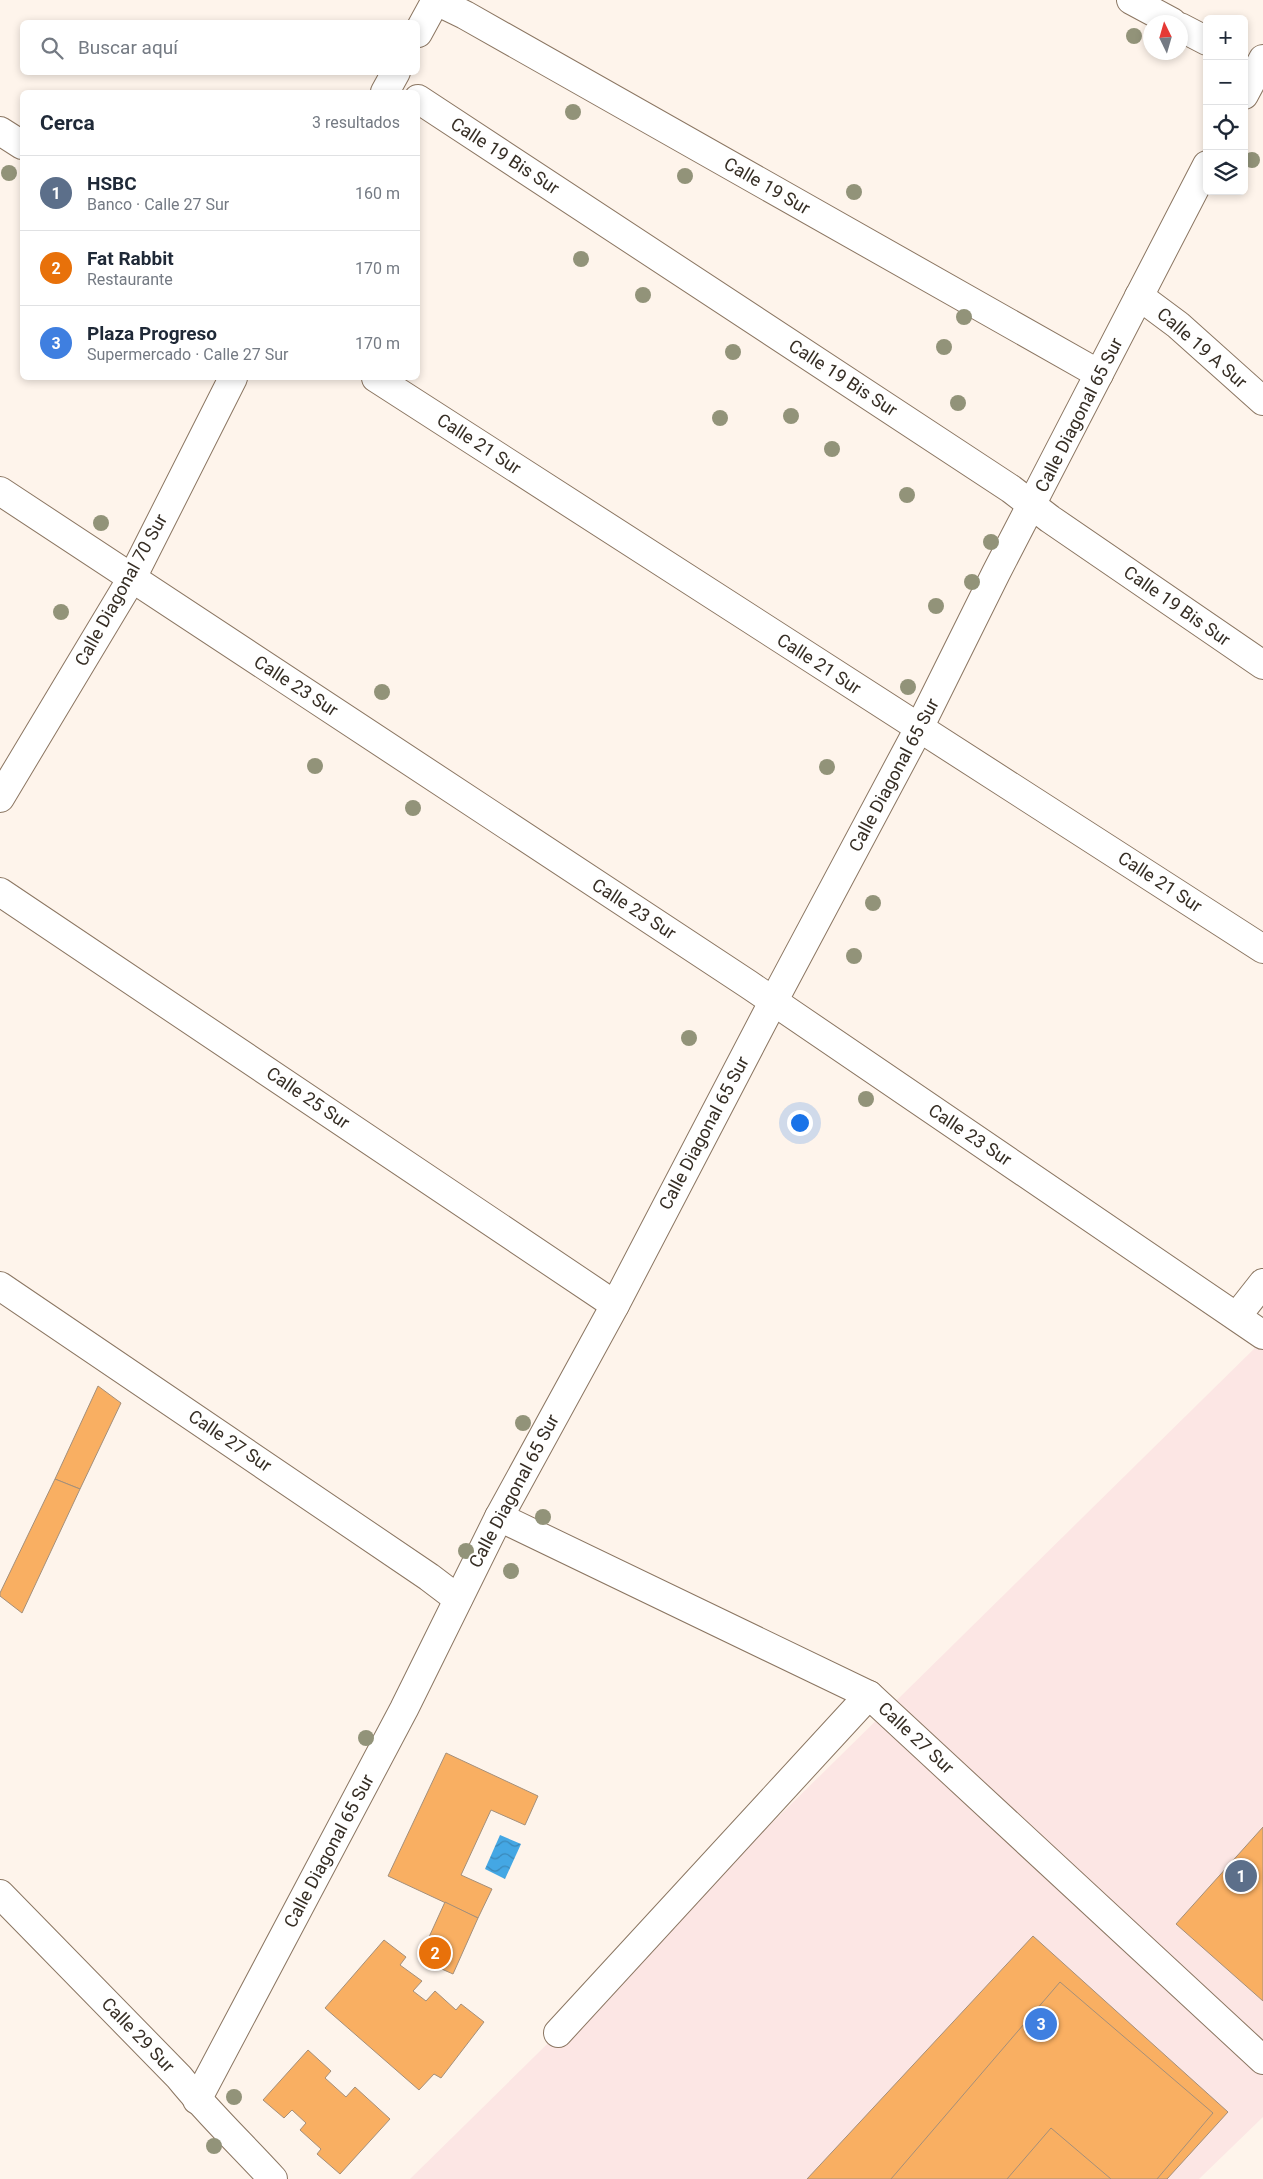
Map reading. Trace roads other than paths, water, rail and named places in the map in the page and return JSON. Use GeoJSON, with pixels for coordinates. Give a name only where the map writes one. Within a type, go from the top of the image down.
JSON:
{"type":"FeatureCollection","features":[{"type":"Feature","properties":{"kind":"street"},"geometry":{"type":"LineString","coordinates":[[420,29],[435,0]]}},
{"type":"Feature","properties":{"kind":"street","name":"Calle 19 Sur"},"geometry":{"type":"LineString","coordinates":[[435,0],[465,15],[1099,374]]}},
{"type":"Feature","properties":{"kind":"street"},"geometry":{"type":"LineString","coordinates":[[1131,0],[1159,15]]}},
{"type":"Feature","properties":{"kind":"street"},"geometry":{"type":"LineString","coordinates":[[1188,31],[1203,39]]}},
{"type":"Feature","properties":{"kind":"street","name":"Calle 19 Bis Sur"},"geometry":{"type":"LineString","coordinates":[[420,100],[1033,504],[1050,519],[1263,666]]}},
{"type":"Feature","properties":{"kind":"street"},"geometry":{"type":"LineString","coordinates":[[0,131],[20,144]]}},
{"type":"Feature","properties":{"kind":"street","name":"Calle Diagonal 65 Sur"},"geometry":{"type":"LineString","coordinates":[[198,2100],[404,1709],[499,1517],[615,1305],[919,728],[996,573],[1203,173]]}},
{"type":"Feature","properties":{"kind":"street","name":"Calle 19 A Sur"},"geometry":{"type":"LineString","coordinates":[[1139,296],[1178,325],[1263,401]]}},
{"type":"Feature","properties":{"kind":"street","name":"Calle Diagonal 70 Sur"},"geometry":{"type":"LineString","coordinates":[[0,798],[132,578],[232,380]]}},
{"type":"Feature","properties":{"kind":"street","name":"Calle 21 Sur"},"geometry":{"type":"LineString","coordinates":[[379,380],[1263,949]]}},
{"type":"Feature","properties":{"kind":"street","name":"Calle 23 Sur"},"geometry":{"type":"LineString","coordinates":[[0,491],[773,1002],[1263,1334]]}},
{"type":"Feature","properties":{"kind":"street","name":"Calle 25 Sur"},"geometry":{"type":"LineString","coordinates":[[0,892],[615,1305]]}},
{"type":"Feature","properties":{"kind":"street"},"geometry":{"type":"LineString","coordinates":[[1237,1316],[1263,1283]]}},
{"type":"Feature","properties":{"kind":"street","name":"Calle 27 Sur"},"geometry":{"type":"LineString","coordinates":[[0,1286],[429,1576],[458,1599]]}},
{"type":"Feature","properties":{"kind":"street","name":"Calle 27 Sur"},"geometry":{"type":"LineString","coordinates":[[499,1517],[869,1695],[1263,2060]]}},
{"type":"Feature","properties":{"kind":"street"},"geometry":{"type":"LineString","coordinates":[[558,2033],[869,1695]]}},
{"type":"Feature","properties":{"kind":"street","name":"Calle 29 Sur"},"geometry":{"type":"LineString","coordinates":[[0,1894],[179,2077],[198,2100],[273,2179]]}},
{"type":"Feature","properties":{"kind":"water"},"geometry":{"type":"Polygon","coordinates":[[[500,1835],[521,1844],[505,1879],[485,1869],[500,1835]]]}},
{"type":"Feature","properties":{"kind":"place","name":"HSBC"},"geometry":{"type":"Point","coordinates":[1241,1876]}},
{"type":"Feature","properties":{"kind":"place","name":"Fat Rabbit"},"geometry":{"type":"Point","coordinates":[435,1953]}},
{"type":"Feature","properties":{"kind":"place","name":"Plaza Progreso"},"geometry":{"type":"Point","coordinates":[1041,2024]}}]}
